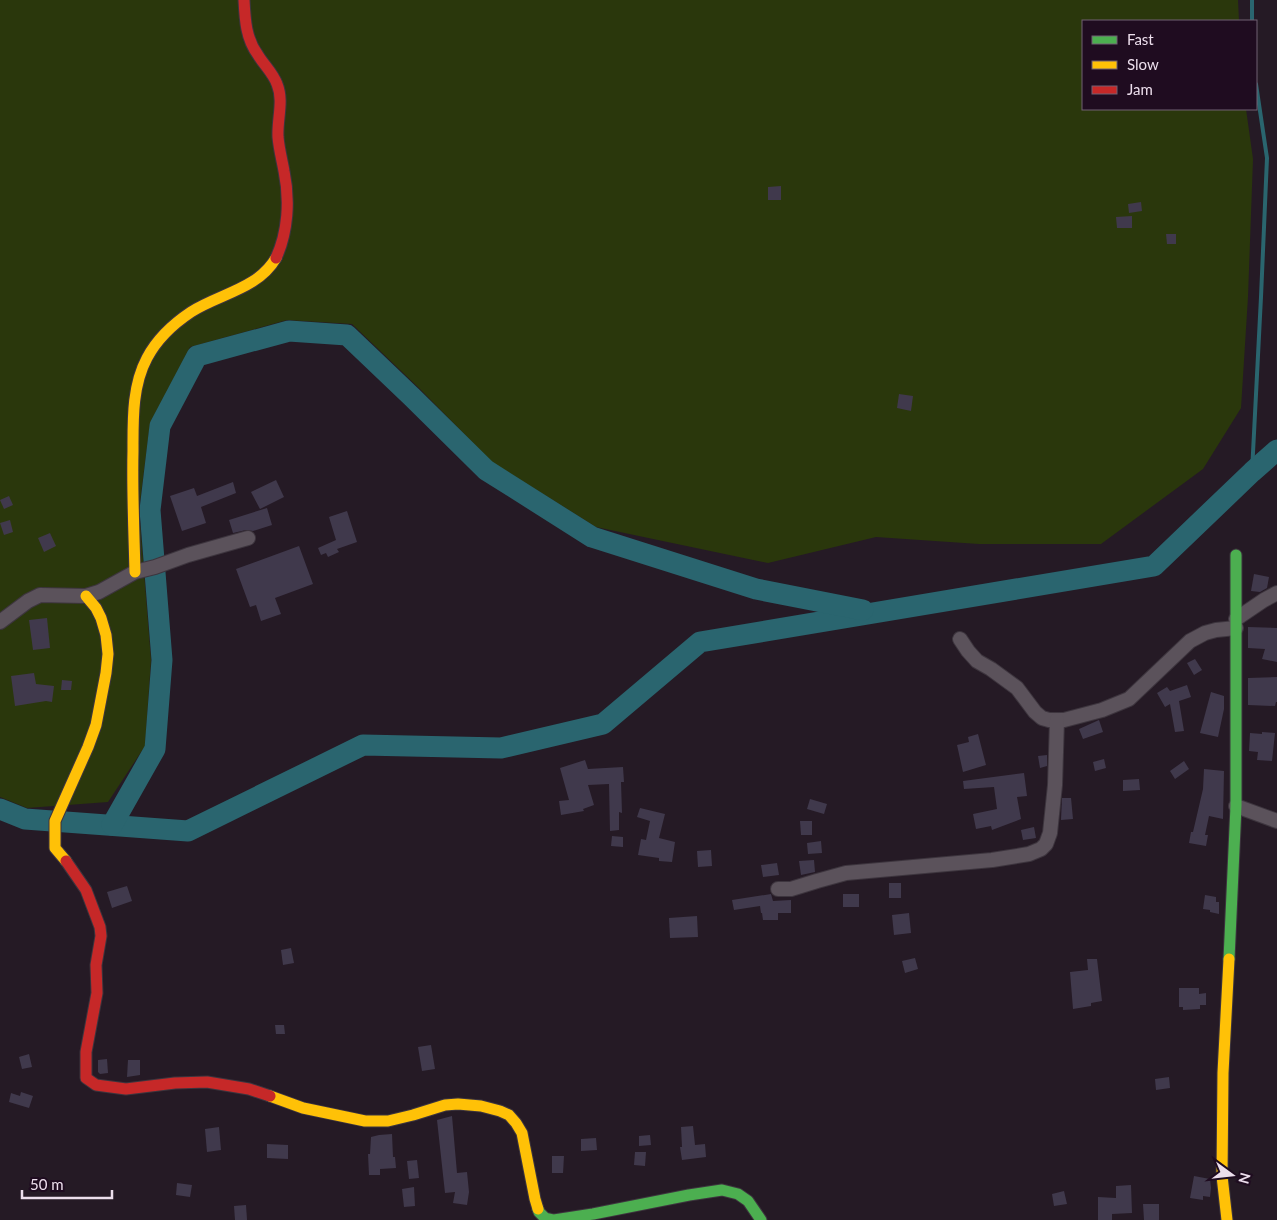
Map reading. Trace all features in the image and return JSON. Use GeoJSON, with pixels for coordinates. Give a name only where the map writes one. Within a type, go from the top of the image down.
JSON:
{"type":"FeatureCollection","features":[{"type":"Feature","properties":{"kind":"street"},"geometry":{"type":"LineString","coordinates":[[135,572],[132,465],[136,391],[142,367],[154,347],[170,327],[201,306],[252,283],[277,259],[281,248],[287,203],[285,174],[278,134],[281,96],[271,70],[255,52],[250,42],[246,30],[244,0]]}},
{"type":"Feature","properties":{"kind":"street"},"geometry":{"type":"LineString","coordinates":[[0,622],[23,604],[40,595],[86,596],[99,592],[135,572],[248,538]]}},
{"type":"Feature","properties":{"kind":"street"},"geometry":{"type":"LineString","coordinates":[[1227,1220],[1222,1176],[1223,1073],[1236,806],[1236,555]]}},
{"type":"Feature","properties":{"kind":"street"},"geometry":{"type":"LineString","coordinates":[[960,639],[977,661],[1017,688],[1035,712],[1042,718],[1064,720],[1102,710],[1129,699],[1190,641],[1205,633],[1236,623],[1264,600],[1277,593]]}},
{"type":"Feature","properties":{"kind":"street"},"geometry":{"type":"LineString","coordinates":[[86,596],[96,608],[106,635],[108,654],[106,673],[94,733],[55,821],[55,848],[68,863],[86,890],[100,927],[101,936],[96,965],[97,993],[86,1052],[86,1078],[96,1085],[126,1089],[175,1083],[207,1082],[229,1085],[249,1089],[309,1110],[365,1121],[388,1120],[413,1115],[445,1105],[481,1106],[508,1115],[522,1133],[535,1199],[539,1212],[545,1218],[554,1220],[584,1216],[722,1190],[738,1194],[748,1201],[761,1220]]}},
{"type":"Feature","properties":{"kind":"street"},"geometry":{"type":"LineString","coordinates":[[778,889],[791,889],[846,873],[992,860],[1029,854],[1041,849],[1046,844],[1050,833],[1055,785],[1057,720]]}},
{"type":"Feature","properties":{"kind":"street"},"geometry":{"type":"LineString","coordinates":[[1236,806],[1277,821]]}},
{"type":"Feature","properties":{"kind":"green space"},"geometry":{"type":"Polygon","coordinates":[[[0,0],[1238,0],[1239,20],[1082,20],[1082,110],[1246,110],[1253,159],[1248,297],[1241,408],[1203,469],[1101,544],[979,544],[876,537],[768,563],[596,527],[492,462],[352,324],[287,320],[190,347],[150,423],[139,510],[151,660],[145,746],[108,802],[27,808],[0,797],[0,0]]]}},
{"type":"Feature","properties":{"kind":"building"},"geometry":{"type":"Polygon","coordinates":[[[781,186],[781,200],[768,200],[768,187],[781,186]]]}},
{"type":"Feature","properties":{"kind":"building"},"geometry":{"type":"Polygon","coordinates":[[[1141,202],[1142,211],[1129,213],[1128,204],[1141,202]]]}},
{"type":"Feature","properties":{"kind":"building"},"geometry":{"type":"Polygon","coordinates":[[[1132,216],[1132,228],[1117,228],[1116,217],[1132,216]]]}},
{"type":"Feature","properties":{"kind":"building"},"geometry":{"type":"Polygon","coordinates":[[[1166,234],[1176,234],[1176,244],[1167,244],[1166,234]]]}},
{"type":"Feature","properties":{"kind":"building"},"geometry":{"type":"Polygon","coordinates":[[[899,394],[913,396],[911,411],[897,408],[899,394]]]}},
{"type":"Feature","properties":{"kind":"building"},"geometry":{"type":"Polygon","coordinates":[[[276,480],[284,497],[260,509],[251,492],[276,480]]]}},
{"type":"Feature","properties":{"kind":"building"},"geometry":{"type":"Polygon","coordinates":[[[233,482],[236,493],[201,507],[206,523],[182,531],[170,496],[194,488],[197,496],[233,482]]]}},
{"type":"Feature","properties":{"kind":"building"},"geometry":{"type":"Polygon","coordinates":[[[9,496],[13,505],[4,509],[0,500],[9,496]]]}},
{"type":"Feature","properties":{"kind":"building"},"geometry":{"type":"Polygon","coordinates":[[[267,508],[272,525],[253,531],[246,530],[233,533],[229,520],[267,508]]]}},
{"type":"Feature","properties":{"kind":"building"},"geometry":{"type":"Polygon","coordinates":[[[347,511],[357,542],[337,549],[339,552],[328,557],[326,553],[321,555],[318,548],[336,540],[329,517],[347,511]]]}},
{"type":"Feature","properties":{"kind":"building"},"geometry":{"type":"Polygon","coordinates":[[[10,520],[13,532],[4,535],[0,523],[10,520]]]}},
{"type":"Feature","properties":{"kind":"building"},"geometry":{"type":"Polygon","coordinates":[[[50,533],[56,546],[44,552],[38,538],[50,533]]]}},
{"type":"Feature","properties":{"kind":"building"},"geometry":{"type":"Polygon","coordinates":[[[299,546],[313,584],[275,598],[281,614],[261,621],[256,605],[250,607],[236,569],[299,546]]]}},
{"type":"Feature","properties":{"kind":"building"},"geometry":{"type":"Polygon","coordinates":[[[1254,574],[1269,577],[1267,588],[1260,592],[1251,591],[1254,574]]]}},
{"type":"Feature","properties":{"kind":"building"},"geometry":{"type":"Polygon","coordinates":[[[47,618],[50,648],[33,650],[29,620],[47,618]]]}},
{"type":"Feature","properties":{"kind":"building"},"geometry":{"type":"Polygon","coordinates":[[[1248,627],[1277,628],[1277,662],[1262,659],[1265,649],[1248,648],[1248,627]]]}},
{"type":"Feature","properties":{"kind":"building"},"geometry":{"type":"Polygon","coordinates":[[[1195,659],[1202,670],[1194,675],[1187,663],[1195,659]]]}},
{"type":"Feature","properties":{"kind":"building"},"geometry":{"type":"Polygon","coordinates":[[[34,673],[36,684],[54,686],[52,702],[46,701],[15,706],[11,676],[34,673]]]}},
{"type":"Feature","properties":{"kind":"building"},"geometry":{"type":"Polygon","coordinates":[[[1277,677],[1277,702],[1275,706],[1248,705],[1248,678],[1277,677]]]}},
{"type":"Feature","properties":{"kind":"building"},"geometry":{"type":"Polygon","coordinates":[[[62,680],[72,681],[71,690],[61,690],[62,680]]]}},
{"type":"Feature","properties":{"kind":"building"},"geometry":{"type":"Polygon","coordinates":[[[1187,685],[1191,697],[1179,701],[1184,731],[1175,732],[1170,704],[1165,707],[1157,693],[1167,687],[1170,691],[1187,685]]]}},
{"type":"Feature","properties":{"kind":"building"},"geometry":{"type":"Polygon","coordinates":[[[1211,692],[1224,696],[1224,709],[1218,737],[1200,733],[1211,692]]]}},
{"type":"Feature","properties":{"kind":"building"},"geometry":{"type":"Polygon","coordinates":[[[1099,720],[1103,732],[1083,739],[1079,729],[1099,720]]]}},
{"type":"Feature","properties":{"kind":"building"},"geometry":{"type":"Polygon","coordinates":[[[1262,732],[1275,733],[1272,761],[1257,760],[1258,752],[1249,751],[1250,733],[1262,734],[1262,732]]]}},
{"type":"Feature","properties":{"kind":"building"},"geometry":{"type":"Polygon","coordinates":[[[978,734],[986,765],[963,772],[957,745],[969,742],[968,737],[978,734]]]}},
{"type":"Feature","properties":{"kind":"building"},"geometry":{"type":"Polygon","coordinates":[[[1047,755],[1047,766],[1040,768],[1038,756],[1047,755]]]}},
{"type":"Feature","properties":{"kind":"building"},"geometry":{"type":"Polygon","coordinates":[[[1104,759],[1106,768],[1095,771],[1093,762],[1104,759]]]}},
{"type":"Feature","properties":{"kind":"building"},"geometry":{"type":"Polygon","coordinates":[[[585,760],[588,769],[623,767],[624,782],[621,782],[622,813],[619,812],[619,830],[610,831],[609,784],[588,785],[594,805],[583,809],[584,811],[561,815],[559,801],[569,800],[560,768],[585,760]]]}},
{"type":"Feature","properties":{"kind":"building"},"geometry":{"type":"Polygon","coordinates":[[[1184,761],[1189,769],[1175,779],[1170,771],[1184,761]]]}},
{"type":"Feature","properties":{"kind":"building"},"geometry":{"type":"Polygon","coordinates":[[[1204,769],[1224,771],[1223,819],[1209,816],[1205,835],[1208,835],[1206,846],[1189,843],[1203,789],[1204,769]]]}},
{"type":"Feature","properties":{"kind":"building"},"geometry":{"type":"Polygon","coordinates":[[[1024,773],[1027,796],[1017,797],[1021,819],[992,830],[991,826],[976,829],[973,814],[997,809],[994,787],[964,789],[963,781],[1024,773]]]}},
{"type":"Feature","properties":{"kind":"building"},"geometry":{"type":"Polygon","coordinates":[[[1139,779],[1140,790],[1123,791],[1123,780],[1139,779]]]}},
{"type":"Feature","properties":{"kind":"building"},"geometry":{"type":"Polygon","coordinates":[[[1062,798],[1071,798],[1073,819],[1061,820],[1062,798]]]}},
{"type":"Feature","properties":{"kind":"building"},"geometry":{"type":"Polygon","coordinates":[[[810,799],[827,804],[824,814],[807,809],[810,799]]]}},
{"type":"Feature","properties":{"kind":"building"},"geometry":{"type":"Polygon","coordinates":[[[640,808],[665,814],[659,838],[675,842],[672,862],[659,861],[659,858],[638,855],[641,839],[646,840],[650,821],[637,817],[640,808]]]}},
{"type":"Feature","properties":{"kind":"building"},"geometry":{"type":"Polygon","coordinates":[[[800,821],[812,821],[812,835],[801,835],[800,821]]]}},
{"type":"Feature","properties":{"kind":"building"},"geometry":{"type":"Polygon","coordinates":[[[1034,827],[1036,838],[1023,840],[1021,830],[1034,827]]]}},
{"type":"Feature","properties":{"kind":"building"},"geometry":{"type":"Polygon","coordinates":[[[612,836],[623,837],[623,847],[611,846],[612,836]]]}},
{"type":"Feature","properties":{"kind":"building"},"geometry":{"type":"Polygon","coordinates":[[[821,841],[822,853],[808,854],[807,843],[821,841]]]}},
{"type":"Feature","properties":{"kind":"building"},"geometry":{"type":"Polygon","coordinates":[[[711,850],[712,866],[698,867],[697,851],[711,850]]]}},
{"type":"Feature","properties":{"kind":"building"},"geometry":{"type":"Polygon","coordinates":[[[814,860],[815,872],[801,875],[799,861],[814,860]]]}},
{"type":"Feature","properties":{"kind":"building"},"geometry":{"type":"Polygon","coordinates":[[[777,863],[779,875],[763,877],[761,865],[777,863]]]}},
{"type":"Feature","properties":{"kind":"building"},"geometry":{"type":"Polygon","coordinates":[[[889,883],[901,883],[901,898],[889,898],[889,883]]]}},
{"type":"Feature","properties":{"kind":"building"},"geometry":{"type":"Polygon","coordinates":[[[127,886],[132,901],[112,908],[107,892],[127,886]]]}},
{"type":"Feature","properties":{"kind":"building"},"geometry":{"type":"Polygon","coordinates":[[[771,894],[773,901],[791,900],[791,913],[778,913],[778,920],[763,920],[760,906],[734,910],[732,900],[771,894]]]}},
{"type":"Feature","properties":{"kind":"building"},"geometry":{"type":"Polygon","coordinates":[[[843,894],[859,894],[859,907],[843,907],[843,894]]]}},
{"type":"Feature","properties":{"kind":"building"},"geometry":{"type":"Polygon","coordinates":[[[1205,895],[1216,897],[1216,902],[1219,902],[1219,914],[1203,909],[1205,895]]]}},
{"type":"Feature","properties":{"kind":"building"},"geometry":{"type":"Polygon","coordinates":[[[909,913],[911,933],[894,935],[892,915],[909,913]]]}},
{"type":"Feature","properties":{"kind":"building"},"geometry":{"type":"Polygon","coordinates":[[[697,916],[698,937],[670,938],[669,918],[697,916]]]}},
{"type":"Feature","properties":{"kind":"building"},"geometry":{"type":"Polygon","coordinates":[[[291,948],[294,963],[283,965],[281,950],[291,948]]]}},
{"type":"Feature","properties":{"kind":"building"},"geometry":{"type":"Polygon","coordinates":[[[915,958],[918,969],[905,973],[902,961],[915,958]]]}},
{"type":"Feature","properties":{"kind":"building"},"geometry":{"type":"Polygon","coordinates":[[[1087,959],[1097,959],[1102,1001],[1091,1003],[1091,1006],[1073,1009],[1070,972],[1088,970],[1087,959]]]}},
{"type":"Feature","properties":{"kind":"building"},"geometry":{"type":"Polygon","coordinates":[[[1179,988],[1199,988],[1199,994],[1206,993],[1206,1005],[1200,1005],[1200,1009],[1183,1010],[1183,1007],[1179,1007],[1179,988]]]}},
{"type":"Feature","properties":{"kind":"building"},"geometry":{"type":"Polygon","coordinates":[[[275,1025],[284,1025],[285,1034],[276,1034],[275,1025]]]}},
{"type":"Feature","properties":{"kind":"building"},"geometry":{"type":"Polygon","coordinates":[[[431,1045],[435,1069],[422,1071],[418,1047],[431,1045]]]}},
{"type":"Feature","properties":{"kind":"building"},"geometry":{"type":"Polygon","coordinates":[[[29,1054],[32,1067],[22,1069],[19,1057],[29,1054]]]}},
{"type":"Feature","properties":{"kind":"building"},"geometry":{"type":"Polygon","coordinates":[[[107,1059],[108,1073],[100,1074],[98,1072],[98,1060],[107,1059]]]}},
{"type":"Feature","properties":{"kind":"building"},"geometry":{"type":"Polygon","coordinates":[[[128,1060],[140,1060],[140,1075],[127,1077],[128,1060]]]}},
{"type":"Feature","properties":{"kind":"building"},"geometry":{"type":"Polygon","coordinates":[[[1169,1077],[1170,1088],[1156,1090],[1155,1079],[1169,1077]]]}},
{"type":"Feature","properties":{"kind":"building"},"geometry":{"type":"Polygon","coordinates":[[[21,1092],[33,1096],[29,1108],[9,1102],[11,1093],[20,1096],[21,1092]]]}},
{"type":"Feature","properties":{"kind":"building"},"geometry":{"type":"Polygon","coordinates":[[[452,1116],[457,1173],[467,1172],[469,1192],[467,1205],[453,1203],[455,1192],[445,1193],[437,1120],[452,1116]]]}},
{"type":"Feature","properties":{"kind":"building"},"geometry":{"type":"Polygon","coordinates":[[[693,1126],[695,1145],[705,1144],[706,1157],[682,1160],[680,1147],[682,1147],[681,1127],[693,1126]]]}},
{"type":"Feature","properties":{"kind":"building"},"geometry":{"type":"Polygon","coordinates":[[[219,1127],[221,1150],[207,1152],[205,1129],[219,1127]]]}},
{"type":"Feature","properties":{"kind":"building"},"geometry":{"type":"Polygon","coordinates":[[[392,1134],[393,1157],[395,1157],[396,1168],[380,1169],[380,1175],[369,1175],[368,1154],[370,1154],[371,1137],[392,1134]]]}},
{"type":"Feature","properties":{"kind":"building"},"geometry":{"type":"Polygon","coordinates":[[[650,1135],[651,1145],[639,1146],[639,1136],[650,1135]]]}},
{"type":"Feature","properties":{"kind":"building"},"geometry":{"type":"Polygon","coordinates":[[[596,1138],[597,1150],[581,1151],[581,1139],[596,1138]]]}},
{"type":"Feature","properties":{"kind":"building"},"geometry":{"type":"Polygon","coordinates":[[[267,1144],[288,1145],[288,1159],[267,1158],[267,1144]]]}},
{"type":"Feature","properties":{"kind":"building"},"geometry":{"type":"Polygon","coordinates":[[[635,1152],[646,1152],[645,1166],[634,1165],[635,1152]]]}},
{"type":"Feature","properties":{"kind":"building"},"geometry":{"type":"Polygon","coordinates":[[[552,1156],[564,1156],[563,1173],[552,1173],[552,1156]]]}},
{"type":"Feature","properties":{"kind":"building"},"geometry":{"type":"Polygon","coordinates":[[[417,1160],[419,1178],[409,1179],[407,1161],[417,1160]]]}},
{"type":"Feature","properties":{"kind":"building"},"geometry":{"type":"Polygon","coordinates":[[[1194,1176],[1210,1179],[1210,1197],[1203,1196],[1203,1200],[1190,1198],[1194,1176]]]}},
{"type":"Feature","properties":{"kind":"building"},"geometry":{"type":"Polygon","coordinates":[[[177,1183],[192,1185],[190,1197],[176,1195],[177,1183]]]}},
{"type":"Feature","properties":{"kind":"building"},"geometry":{"type":"Polygon","coordinates":[[[1131,1185],[1132,1213],[1112,1214],[1112,1220],[1098,1220],[1098,1197],[1116,1198],[1116,1186],[1131,1185]]]}},
{"type":"Feature","properties":{"kind":"building"},"geometry":{"type":"Polygon","coordinates":[[[414,1187],[415,1206],[404,1207],[402,1189],[414,1187]]]}},
{"type":"Feature","properties":{"kind":"building"},"geometry":{"type":"Polygon","coordinates":[[[1064,1191],[1067,1204],[1054,1206],[1052,1194],[1064,1191]]]}},
{"type":"Feature","properties":{"kind":"building"},"geometry":{"type":"Polygon","coordinates":[[[1143,1204],[1159,1204],[1159,1220],[1144,1220],[1143,1204]]]}},
{"type":"Feature","properties":{"kind":"building"},"geometry":{"type":"Polygon","coordinates":[[[246,1205],[247,1220],[235,1220],[234,1206],[246,1205]]]}},
{"type":"Feature","properties":{"kind":"waterway"},"geometry":{"type":"LineString","coordinates":[[1252,0],[1252,20]]}},
{"type":"Feature","properties":{"kind":"waterway"},"geometry":{"type":"LineString","coordinates":[[1252,472],[1267,158],[1257,91]]}},
{"type":"Feature","properties":{"kind":"waterway"},"geometry":{"type":"LineString","coordinates":[[112,825],[155,749],[162,660],[150,510],[160,426],[197,356],[289,331],[347,335],[486,470],[592,537],[756,589],[863,610]]}},
{"type":"Feature","properties":{"kind":"waterway"},"geometry":{"type":"LineString","coordinates":[[0,809],[25,819],[188,831],[363,745],[501,748],[603,724],[700,642],[1154,566],[1277,450]]}},
{"type":"Feature","properties":{"kind":"traffic: fast"},"geometry":{"type":"LineString","coordinates":[[1229,959],[1236,806],[1236,555]]}},
{"type":"Feature","properties":{"kind":"traffic: fast"},"geometry":{"type":"LineString","coordinates":[[538,1209],[545,1218],[554,1220],[722,1190],[738,1194],[748,1201],[761,1220]]}},
{"type":"Feature","properties":{"kind":"traffic: slow"},"geometry":{"type":"LineString","coordinates":[[135,572],[133,415],[138,380],[142,369],[156,344],[178,322],[202,306],[249,284],[259,277],[276,258]]}},
{"type":"Feature","properties":{"kind":"traffic: slow"},"geometry":{"type":"LineString","coordinates":[[66,861],[55,848],[55,821],[96,725],[108,654],[106,635],[101,618],[96,608],[86,596]]}},
{"type":"Feature","properties":{"kind":"traffic: slow"},"geometry":{"type":"LineString","coordinates":[[1227,1220],[1222,1176],[1223,1073],[1229,959]]}},
{"type":"Feature","properties":{"kind":"traffic: slow"},"geometry":{"type":"LineString","coordinates":[[270,1096],[303,1108],[365,1121],[388,1121],[445,1105],[458,1104],[481,1106],[500,1111],[509,1115],[522,1133],[538,1209]]}},
{"type":"Feature","properties":{"kind":"traffic: jam"},"geometry":{"type":"LineString","coordinates":[[244,0],[246,22],[251,42],[275,80],[280,97],[278,137],[286,182],[287,216],[283,238],[276,258]]}},
{"type":"Feature","properties":{"kind":"traffic: jam"},"geometry":{"type":"LineString","coordinates":[[66,861],[86,890],[100,927],[101,936],[96,965],[97,993],[86,1052],[86,1078],[96,1085],[126,1089],[175,1083],[207,1082],[249,1089],[270,1096]]}}]}
